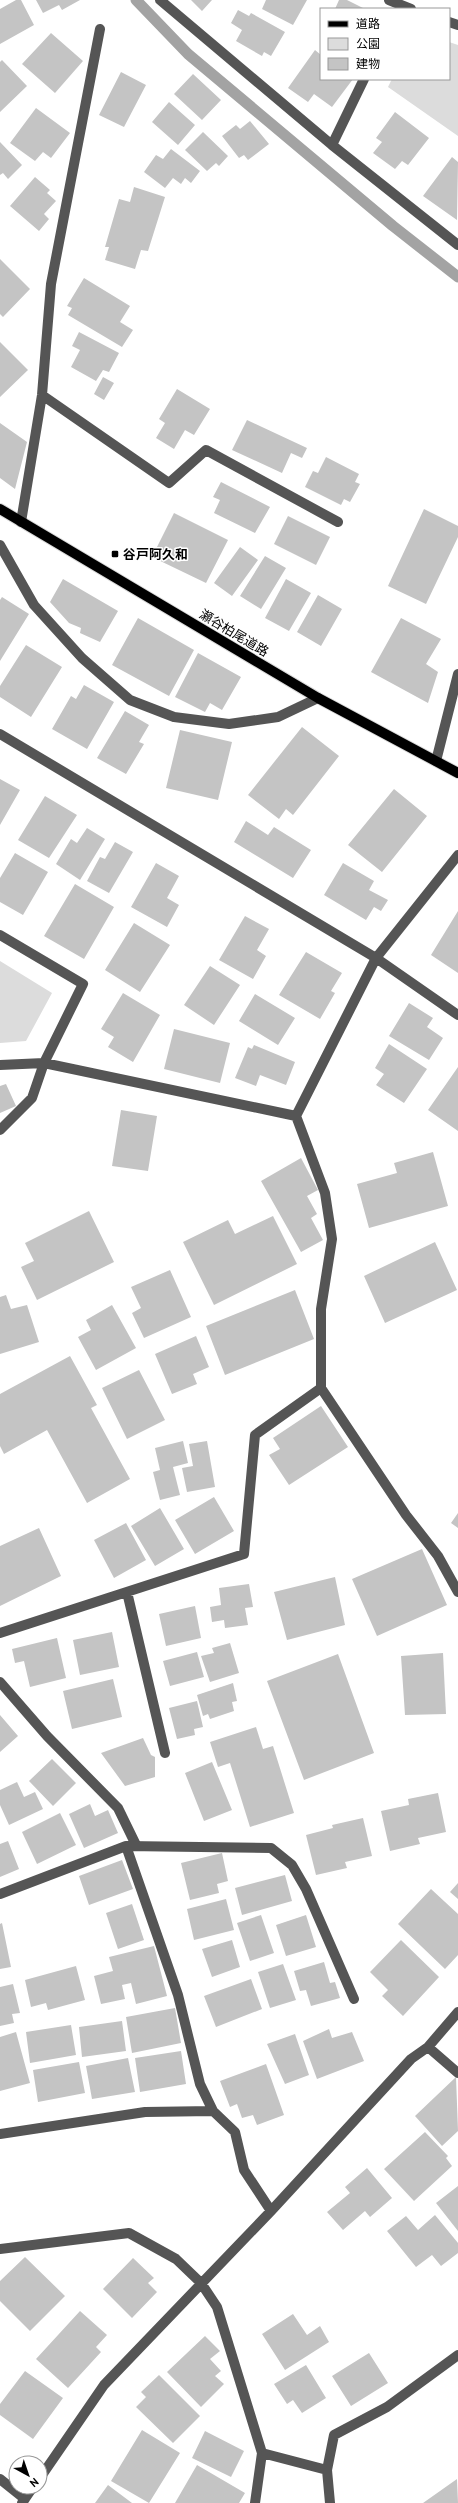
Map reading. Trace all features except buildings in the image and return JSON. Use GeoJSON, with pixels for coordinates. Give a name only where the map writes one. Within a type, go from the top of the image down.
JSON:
{"type":"FeatureCollection","features":[{"type":"Feature","properties":{"kind":"main road","name":"瀬谷柏尾道路"},"geometry":{"type":"LineString","coordinates":[[0,509],[318,698],[458,773]]}},
{"type":"Feature","properties":{"kind":"street"},"geometry":{"type":"LineString","coordinates":[[160,0],[332,145],[458,245]]}},
{"type":"Feature","properties":{"kind":"street"},"geometry":{"type":"LineString","coordinates":[[389,0],[399,7]]}},
{"type":"Feature","properties":{"kind":"street"},"geometry":{"type":"LineString","coordinates":[[21,522],[42,395],[51,284],[100,29]]}},
{"type":"Feature","properties":{"kind":"street"},"geometry":{"type":"LineString","coordinates":[[332,145],[364,80]]}},
{"type":"Feature","properties":{"kind":"street"},"geometry":{"type":"LineString","coordinates":[[42,395],[169,483],[206,450],[338,522]]}},
{"type":"Feature","properties":{"kind":"street"},"geometry":{"type":"LineString","coordinates":[[0,545],[34,605],[82,658],[130,700],[174,717],[229,724],[278,716],[318,698]]}},
{"type":"Feature","properties":{"kind":"street"},"geometry":{"type":"LineString","coordinates":[[436,761],[458,674]]}},
{"type":"Feature","properties":{"kind":"street"},"geometry":{"type":"LineString","coordinates":[[0,734],[376,958],[458,1015]]}},
{"type":"Feature","properties":{"kind":"street"},"geometry":{"type":"LineString","coordinates":[[458,855],[376,958],[296,1116],[325,1194],[332,1239],[321,1309],[321,1388],[406,1515],[438,1556],[458,1592]]}},
{"type":"Feature","properties":{"kind":"street"},"geometry":{"type":"LineString","coordinates":[[0,935],[83,984],[44,1062],[32,1098],[0,1130]]}},
{"type":"Feature","properties":{"kind":"street"},"geometry":{"type":"LineString","coordinates":[[0,1065],[44,1062],[296,1116]]}},
{"type":"Feature","properties":{"kind":"street"},"geometry":{"type":"LineString","coordinates":[[0,1633],[244,1554],[255,1434],[321,1388]]}},
{"type":"Feature","properties":{"kind":"street"},"geometry":{"type":"LineString","coordinates":[[127,1592],[165,1753]]}},
{"type":"Feature","properties":{"kind":"street"},"geometry":{"type":"LineString","coordinates":[[0,1682],[47,1736],[118,1808],[178,1995],[200,2084],[213,2111],[235,2132],[244,2170],[271,2212]]}},
{"type":"Feature","properties":{"kind":"street"},"geometry":{"type":"LineString","coordinates":[[0,1894],[131,1845],[270,1848],[292,1865],[306,1888],[354,1999]]}},
{"type":"Feature","properties":{"kind":"street"},"geometry":{"type":"LineString","coordinates":[[48,2466],[104,2385],[271,2212],[411,2058],[428,2047],[458,2012]]}},
{"type":"Feature","properties":{"kind":"street"},"geometry":{"type":"LineString","coordinates":[[428,2047],[458,2073]]}},
{"type":"Feature","properties":{"kind":"street"},"geometry":{"type":"LineString","coordinates":[[0,2134],[145,2112],[213,2111]]}},
{"type":"Feature","properties":{"kind":"street"},"geometry":{"type":"LineString","coordinates":[[0,2249],[129,2233],[176,2259],[201,2283],[217,2307],[262,2454],[255,2503]]}},
{"type":"Feature","properties":{"kind":"street"},"geometry":{"type":"LineString","coordinates":[[330,2503],[327,2470],[334,2435],[387,2407],[458,2355]]}},
{"type":"Feature","properties":{"kind":"street"},"geometry":{"type":"LineString","coordinates":[[262,2454],[327,2470]]}},
{"type":"Feature","properties":{"kind":"street"},"geometry":{"type":"LineString","coordinates":[[0,2479],[24,2501]]}},
{"type":"Feature","properties":{"kind":"green space"},"geometry":{"type":"Polygon","coordinates":[[[450,42],[458,45],[458,136],[388,87],[392,80],[450,80],[450,42]]]}},
{"type":"Feature","properties":{"kind":"green space"},"geometry":{"type":"Polygon","coordinates":[[[0,961],[52,993],[26,1041],[0,1043],[0,961]]]}},
{"type":"Feature","properties":{"kind":"waterway"},"geometry":{"type":"LineString","coordinates":[[136,0],[188,54],[393,226],[458,277]]}},
{"type":"Feature","properties":{"kind":"place","name":"谷戸阿久和"},"geometry":{"type":"Point","coordinates":[115,554]}}]}
